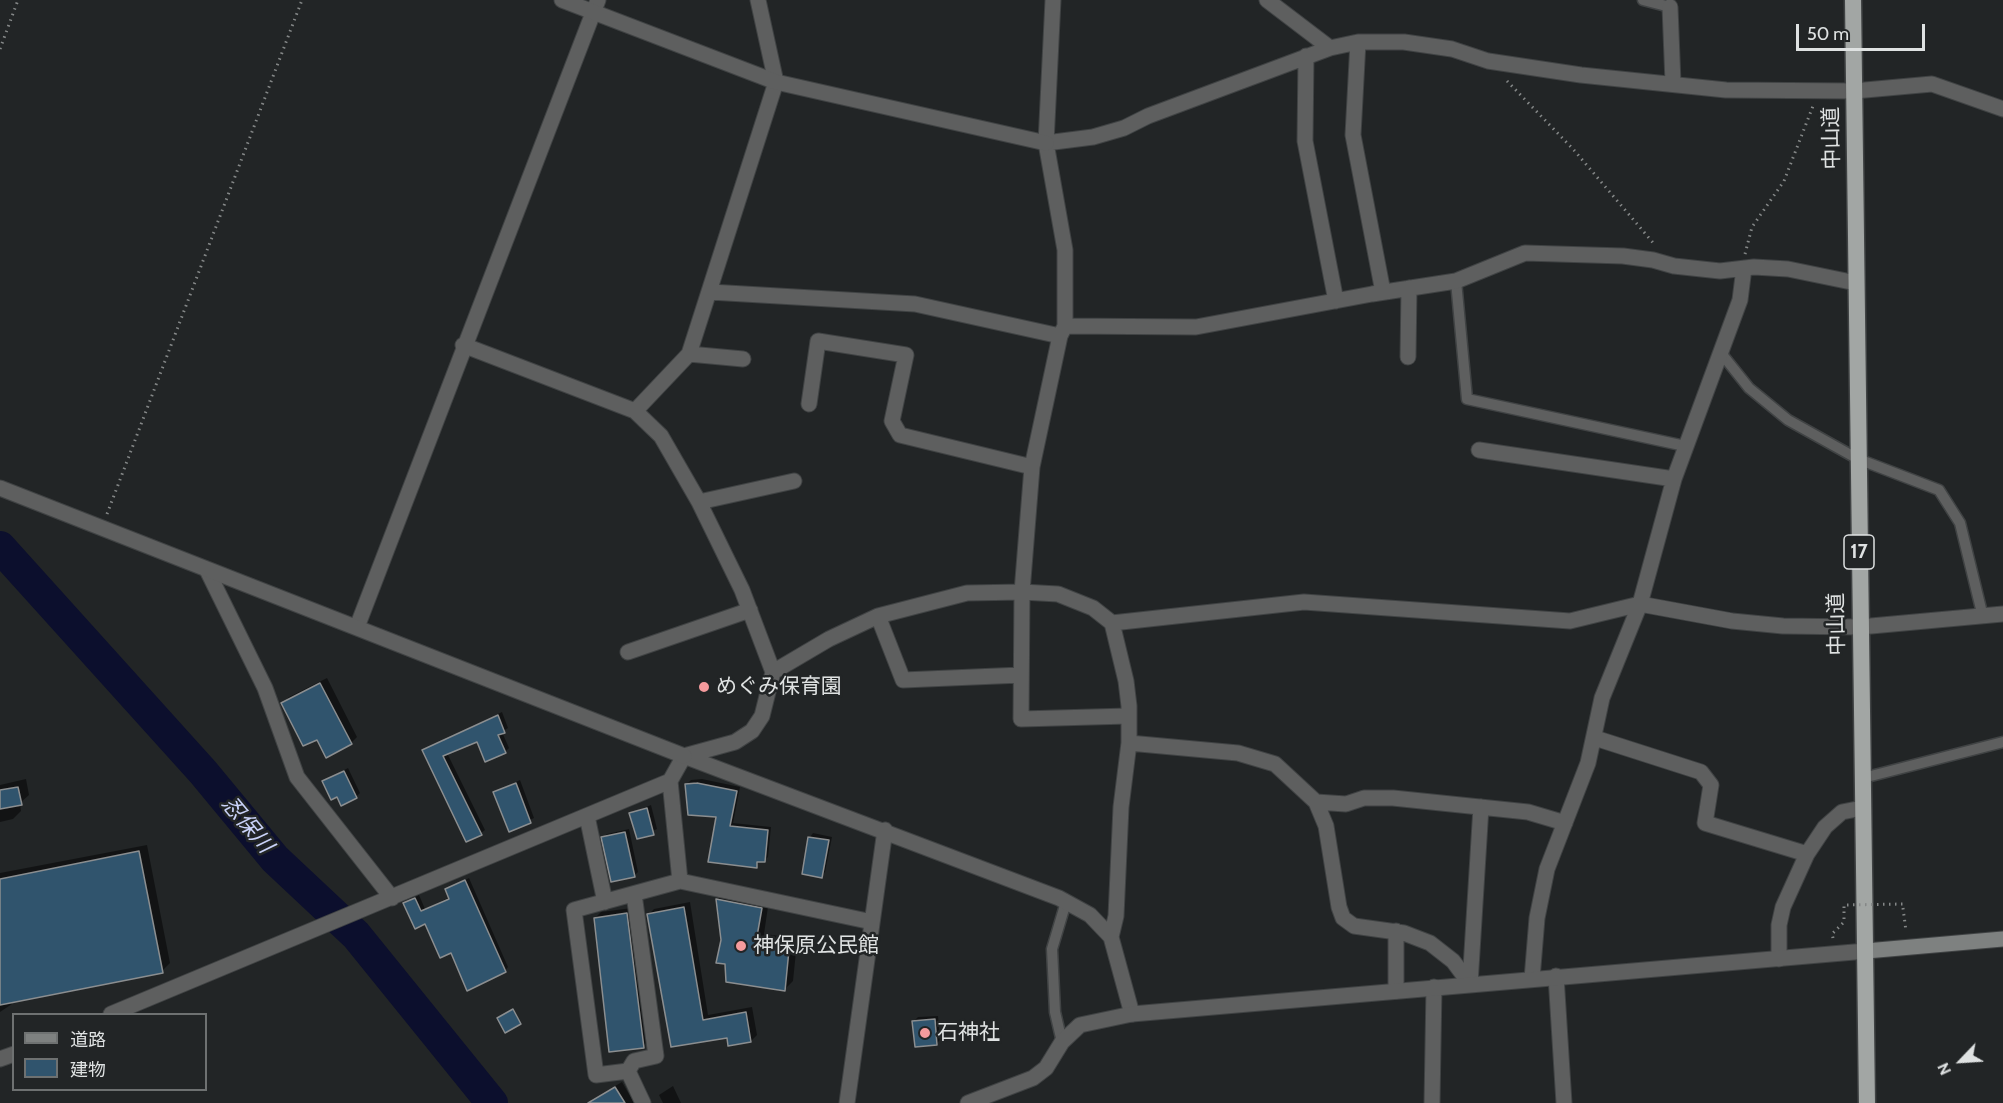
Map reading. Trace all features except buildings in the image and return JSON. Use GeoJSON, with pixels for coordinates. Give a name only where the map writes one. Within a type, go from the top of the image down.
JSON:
{"type":"FeatureCollection","features":[{"type":"Feature","properties":{"kind":"highway","name":"中山道"},"geometry":{"type":"LineString","coordinates":[[1853,0],[1867,1103]]}},
{"type":"Feature","properties":{"kind":"main road"},"geometry":{"type":"LineString","coordinates":[[1866,951],[2003,939]]}},
{"type":"Feature","properties":{"kind":"street"},"geometry":{"type":"LineString","coordinates":[[562,0],[595,6],[776,82],[1046,143],[1093,137],[1124,128],[1148,116],[1306,56],[1358,42],[1404,42],[1452,48],[1488,61],[1581,75],[1726,90],[1854,91],[1932,84],[2003,109]]}},
{"type":"Feature","properties":{"kind":"street"},"geometry":{"type":"LineString","coordinates":[[635,411],[689,354],[776,82],[758,0]]}},
{"type":"Feature","properties":{"kind":"street"},"geometry":{"type":"LineString","coordinates":[[1053,0],[1046,143],[1065,250],[1062,331],[1032,467],[1022,592],[1021,719],[1128,716]]}},
{"type":"Feature","properties":{"kind":"street"},"geometry":{"type":"LineString","coordinates":[[1268,0],[1330,48]]}},
{"type":"Feature","properties":{"kind":"street"},"geometry":{"type":"LineString","coordinates":[[357,627],[463,345],[595,6]]}},
{"type":"Feature","properties":{"kind":"street"},"geometry":{"type":"LineString","coordinates":[[1670,7],[1673,83]]}},
{"type":"Feature","properties":{"kind":"street"},"geometry":{"type":"LineString","coordinates":[[1358,42],[1353,135],[1383,292]]}},
{"type":"Feature","properties":{"kind":"street"},"geometry":{"type":"LineString","coordinates":[[1306,56],[1305,141],[1336,301]]}},
{"type":"Feature","properties":{"kind":"street"},"geometry":{"type":"LineString","coordinates":[[710,292],[915,304],[1062,331],[1196,327],[1383,292],[1456,281],[1525,254],[1623,256],[1653,260],[1674,267],[1719,271],[1744,268],[1788,269],[1856,283]]}},
{"type":"Feature","properties":{"kind":"street"},"geometry":{"type":"LineString","coordinates":[[1532,979],[1537,918],[1547,869],[1588,764],[1602,698],[1640,604],[1685,446],[1740,300],[1744,268]]}},
{"type":"Feature","properties":{"kind":"street"},"geometry":{"type":"LineString","coordinates":[[1408,357],[1409,288]]}},
{"type":"Feature","properties":{"kind":"street"},"geometry":{"type":"LineString","coordinates":[[809,404],[818,341],[906,355],[892,421],[900,435],[1032,467]]}},
{"type":"Feature","properties":{"kind":"street"},"geometry":{"type":"LineString","coordinates":[[463,345],[635,411],[661,436],[699,502],[750,610],[773,672],[762,716],[752,731],[735,742],[684,756],[670,781],[680,881]]}},
{"type":"Feature","properties":{"kind":"street"},"geometry":{"type":"LineString","coordinates":[[689,354],[742,359]]}},
{"type":"Feature","properties":{"kind":"street"},"geometry":{"type":"LineString","coordinates":[[1479,450],[1674,480]]}},
{"type":"Feature","properties":{"kind":"street"},"geometry":{"type":"LineString","coordinates":[[699,502],[794,481]]}},
{"type":"Feature","properties":{"kind":"street"},"geometry":{"type":"LineString","coordinates":[[0,488],[684,756],[885,830],[1066,902],[1090,915],[1111,937],[1132,1014]]}},
{"type":"Feature","properties":{"kind":"street"},"geometry":{"type":"LineString","coordinates":[[207,570],[264,688],[297,777],[392,898]]}},
{"type":"Feature","properties":{"kind":"street"},"geometry":{"type":"LineString","coordinates":[[773,672],[829,639],[878,616],[967,593],[1058,594],[1093,608],[1112,623],[1126,681],[1128,716],[1129,743],[1121,807],[1116,916],[1111,937]]}},
{"type":"Feature","properties":{"kind":"street"},"geometry":{"type":"LineString","coordinates":[[1112,623],[1304,602],[1570,621],[1640,604],[1732,621],[1783,626],[1860,627],[2003,614]]}},
{"type":"Feature","properties":{"kind":"street"},"geometry":{"type":"LineString","coordinates":[[628,652],[750,610]]}},
{"type":"Feature","properties":{"kind":"street"},"geometry":{"type":"LineString","coordinates":[[878,616],[903,680],[1021,675]]}},
{"type":"Feature","properties":{"kind":"street"},"geometry":{"type":"LineString","coordinates":[[1594,738],[1701,772],[1711,785],[1706,823],[1807,854]]}},
{"type":"Feature","properties":{"kind":"street"},"geometry":{"type":"LineString","coordinates":[[1129,743],[1256,756],[1275,764],[1316,802],[1326,826],[1339,907],[1344,918],[1354,926],[1396,931],[1430,944],[1453,961],[1470,984]]}},
{"type":"Feature","properties":{"kind":"street"},"geometry":{"type":"LineString","coordinates":[[113,1013],[316,931],[670,781]]}},
{"type":"Feature","properties":{"kind":"street"},"geometry":{"type":"LineString","coordinates":[[1316,802],[1346,804],[1364,798],[1393,798],[1528,812],[1565,823]]}},
{"type":"Feature","properties":{"kind":"street"},"geometry":{"type":"LineString","coordinates":[[1470,984],[1481,807]]}},
{"type":"Feature","properties":{"kind":"street"},"geometry":{"type":"LineString","coordinates":[[1779,959],[1779,925],[1783,907],[1807,854],[1825,827],[1842,812],[1862,808]]}},
{"type":"Feature","properties":{"kind":"street"},"geometry":{"type":"LineString","coordinates":[[587,816],[605,902]]}},
{"type":"Feature","properties":{"kind":"street"},"geometry":{"type":"LineString","coordinates":[[847,1103],[885,830]]}},
{"type":"Feature","properties":{"kind":"street"},"geometry":{"type":"LineString","coordinates":[[628,1071],[596,1075],[574,910],[680,881],[872,922]]}},
{"type":"Feature","properties":{"kind":"street"},"geometry":{"type":"LineString","coordinates":[[628,1071],[634,1061],[656,1056],[634,894]]}},
{"type":"Feature","properties":{"kind":"street"},"geometry":{"type":"LineString","coordinates":[[1396,931],[1396,991]]}},
{"type":"Feature","properties":{"kind":"street"},"geometry":{"type":"LineString","coordinates":[[968,1103],[1033,1078],[1046,1068],[1062,1042],[1080,1024],[1132,1014],[1866,951]]}},
{"type":"Feature","properties":{"kind":"street"},"geometry":{"type":"LineString","coordinates":[[1556,976],[1564,1103]]}},
{"type":"Feature","properties":{"kind":"street"},"geometry":{"type":"LineString","coordinates":[[1432,1103],[1434,987]]}},
{"type":"Feature","properties":{"kind":"street"},"geometry":{"type":"LineString","coordinates":[[628,1071],[643,1103]]}},
{"type":"Feature","properties":{"kind":"lane"},"geometry":{"type":"LineString","coordinates":[[1643,0],[1670,7]]}},
{"type":"Feature","properties":{"kind":"lane"},"geometry":{"type":"LineString","coordinates":[[1456,281],[1467,399],[1685,446]]}},
{"type":"Feature","properties":{"kind":"lane"},"geometry":{"type":"LineString","coordinates":[[1721,353],[1749,388],[1788,420],[1858,459],[1939,490],[1960,523],[1983,616]]}},
{"type":"Feature","properties":{"kind":"lane"},"geometry":{"type":"LineString","coordinates":[[1863,778],[2003,742]]}},
{"type":"Feature","properties":{"kind":"lane"},"geometry":{"type":"LineString","coordinates":[[1062,1042],[1055,1012],[1052,950],[1066,902]]}},
{"type":"Feature","properties":{"kind":"path"},"geometry":{"type":"LineString","coordinates":[[0,49],[18,0]]}},
{"type":"Feature","properties":{"kind":"path"},"geometry":{"type":"LineString","coordinates":[[101,529],[302,0]]}},
{"type":"Feature","properties":{"kind":"path"},"geometry":{"type":"LineString","coordinates":[[1488,61],[1573,149],[1674,267]]}},
{"type":"Feature","properties":{"kind":"path"},"geometry":{"type":"LineString","coordinates":[[1744,268],[1752,227],[1784,181],[1819,90]]}},
{"type":"Feature","properties":{"kind":"path"},"geometry":{"type":"LineString","coordinates":[[1834,933],[1844,922],[1844,905],[1903,904],[1907,935]]}},
{"type":"Feature","properties":{"kind":"waterway","name":"忍保川"},"geometry":{"type":"LineString","coordinates":[[0,547],[203,772],[275,859],[356,935],[492,1103]]}},
{"type":"Feature","properties":{"kind":"place","name":"めぐみ保育園"},"geometry":{"type":"Point","coordinates":[704,687]}},
{"type":"Feature","properties":{"kind":"place","name":"神保原公民館"},"geometry":{"type":"Point","coordinates":[741,946]}},
{"type":"Feature","properties":{"kind":"place","name":"石神社"},"geometry":{"type":"Point","coordinates":[925,1033]}}]}
